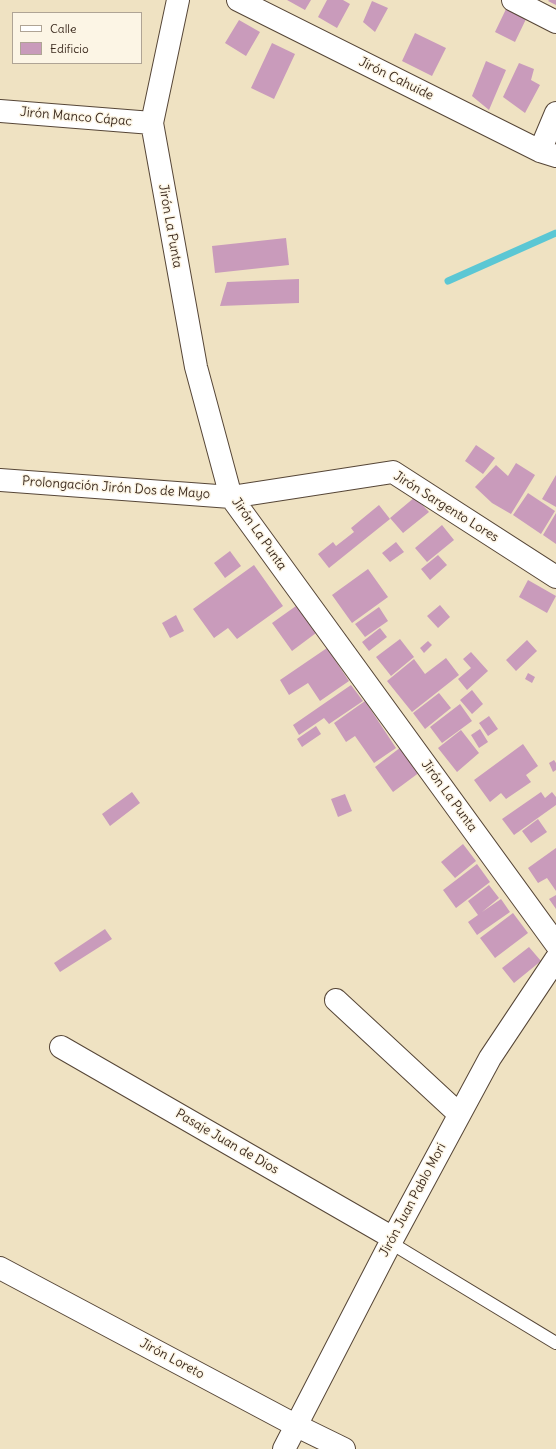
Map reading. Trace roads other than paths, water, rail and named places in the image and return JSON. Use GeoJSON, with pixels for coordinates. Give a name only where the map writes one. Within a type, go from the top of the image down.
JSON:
{"type":"FeatureCollection","features":[{"type":"Feature","properties":{"kind":"street","name":"Jirón La Punta"},"geometry":{"type":"LineString","coordinates":[[178,0],[152,123],[196,367],[231,497],[556,944]]}},
{"type":"Feature","properties":{"kind":"street","name":"Jirón Cahuide"},"geometry":{"type":"LineString","coordinates":[[238,0],[548,153]]}},
{"type":"Feature","properties":{"kind":"street"},"geometry":{"type":"LineString","coordinates":[[513,0],[556,22]]}},
{"type":"Feature","properties":{"kind":"street","name":"Jirón Manco Cápac"},"geometry":{"type":"LineString","coordinates":[[0,111],[152,123]]}},
{"type":"Feature","properties":{"kind":"street"},"geometry":{"type":"LineString","coordinates":[[548,153],[556,113]]}},
{"type":"Feature","properties":{"kind":"street","name":"Jirón Sargento Lores"},"geometry":{"type":"LineString","coordinates":[[231,497],[393,472],[556,577]]}},
{"type":"Feature","properties":{"kind":"street","name":"Prolongación Jirón Dos de Mayo"},"geometry":{"type":"LineString","coordinates":[[0,480],[231,497]]}},
{"type":"Feature","properties":{"kind":"street","name":"Jirón Juan Pablo Mori"},"geometry":{"type":"LineString","coordinates":[[284,1449],[392,1240],[490,1058],[556,959]]}},
{"type":"Feature","properties":{"kind":"street"},"geometry":{"type":"LineString","coordinates":[[336,1000],[459,1114]]}},
{"type":"Feature","properties":{"kind":"street","name":"Pasaje Juan de Dios"},"geometry":{"type":"LineString","coordinates":[[61,1047],[392,1240]]}},
{"type":"Feature","properties":{"kind":"street","name":"Jirón Loreto"},"geometry":{"type":"LineString","coordinates":[[0,1268],[297,1426],[344,1449]]}},
{"type":"Feature","properties":{"kind":"lane"},"geometry":{"type":"LineString","coordinates":[[392,1240],[556,1343]]}},
{"type":"Feature","properties":{"kind":"waterway"},"geometry":{"type":"LineString","coordinates":[[448,281],[556,233]]}}]}
